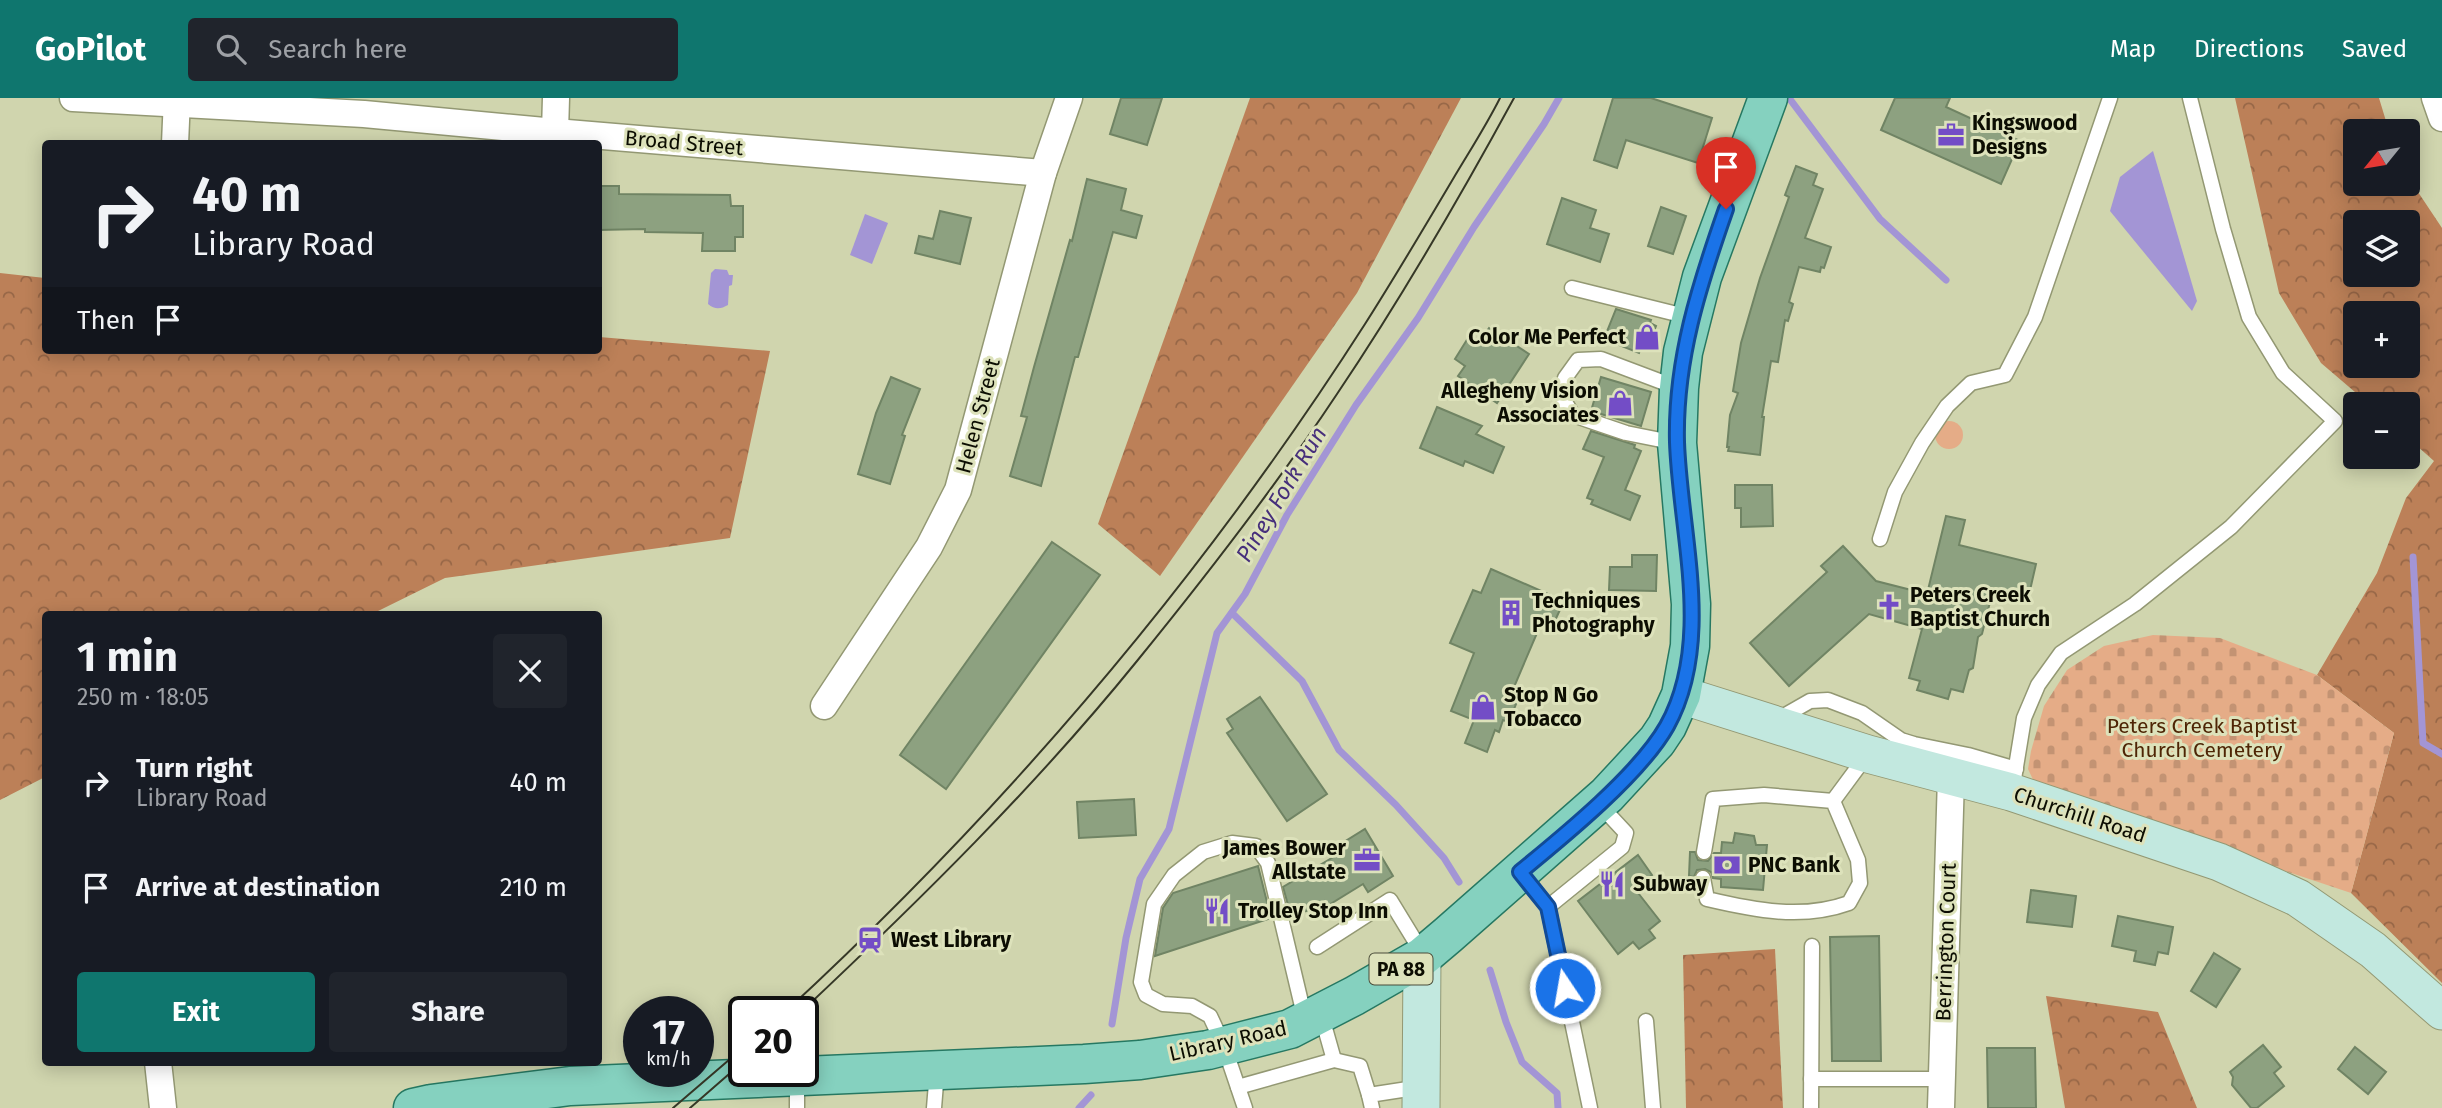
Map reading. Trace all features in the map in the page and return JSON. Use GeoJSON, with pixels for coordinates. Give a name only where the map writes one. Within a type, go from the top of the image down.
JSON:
{"type":"FeatureCollection","features":[{"type":"Feature","properties":{"kind":"main road","name":"Library Road"},"geometry":{"type":"LineString","coordinates":[[413,1108],[570,1086],[797,1092],[938,1069],[1140,1060],[1208,1050],[1290,1029],[1423,956],[1599,803],[1636,766],[1667,726],[1681,695],[1689,651],[1691,604],[1677,443],[1679,388],[1690,318],[1722,221],[1768,98]]}},
{"type":"Feature","properties":{"kind":"street","name":"Broad Street"},"geometry":{"type":"LineString","coordinates":[[73,98],[177,101],[364,114],[1043,173]]}},
{"type":"Feature","properties":{"kind":"street"},"geometry":{"type":"LineString","coordinates":[[555,132],[556,98]]}},
{"type":"Feature","properties":{"kind":"street","name":"Helen Street"},"geometry":{"type":"LineString","coordinates":[[824,706],[929,547],[958,490],[1043,173],[1069,98]]}},
{"type":"Feature","properties":{"kind":"street"},"geometry":{"type":"LineString","coordinates":[[2435,98],[2442,118]]}},
{"type":"Feature","properties":{"kind":"street"},"geometry":{"type":"LineString","coordinates":[[174,140],[177,101]]}},
{"type":"Feature","properties":{"kind":"street","name":"Churchill Road"},"geometry":{"type":"LineString","coordinates":[[1681,695],[1868,754],[1951,777],[2014,781],[2219,862],[2298,898],[2373,950],[2442,1011]]}},
{"type":"Feature","properties":{"kind":"street","name":"Berrington Court"},"geometry":{"type":"LineString","coordinates":[[1941,1108],[1951,777]]}},
{"type":"Feature","properties":{"kind":"street"},"geometry":{"type":"LineString","coordinates":[[1421,1097],[1423,956]]}},
{"type":"Feature","properties":{"kind":"street"},"geometry":{"type":"LineString","coordinates":[[158,1066],[163,1108]]}},
{"type":"Feature","properties":{"kind":"lane"},"geometry":{"type":"LineString","coordinates":[[1880,540],[1895,492],[1947,406],[1971,383],[2005,375],[2035,317],[2110,98]]}},
{"type":"Feature","properties":{"kind":"lane"},"geometry":{"type":"LineString","coordinates":[[1771,723],[1802,704],[1819,699],[1828,700],[1861,713],[1901,740],[1968,755],[2014,781],[2024,718],[2038,685],[2062,653],[2135,604],[2250,511],[2335,421],[2283,373],[2249,317],[2223,229],[2190,98]]}},
{"type":"Feature","properties":{"kind":"lane"},"geometry":{"type":"LineString","coordinates":[[1572,288],[1690,318]]}},
{"type":"Feature","properties":{"kind":"lane"},"geometry":{"type":"LineString","coordinates":[[1677,443],[1626,433],[1573,415],[1563,399],[1565,378],[1578,360],[1601,359],[1679,388]]}},
{"type":"Feature","properties":{"kind":"lane"},"geometry":{"type":"LineString","coordinates":[[1833,801],[1868,754]]}},
{"type":"Feature","properties":{"kind":"lane"},"geometry":{"type":"LineString","coordinates":[[1704,852],[1713,799],[1764,795],[1833,801]]}},
{"type":"Feature","properties":{"kind":"lane"},"geometry":{"type":"LineString","coordinates":[[1703,877],[1707,900],[1760,912],[1827,911],[1849,903],[1860,883],[1858,860],[1833,801]]}},
{"type":"Feature","properties":{"kind":"lane"},"geometry":{"type":"LineString","coordinates":[[1548,907],[1622,846],[1626,833],[1599,803]]}},
{"type":"Feature","properties":{"kind":"lane"},"geometry":{"type":"LineString","coordinates":[[1245,1108],[1224,1046],[1210,1016],[1192,1006],[1163,1004],[1146,995],[1141,982],[1154,904],[1174,875],[1203,852],[1232,843],[1256,846],[1268,863],[1313,1017],[1334,1060]]}},
{"type":"Feature","properties":{"kind":"lane"},"geometry":{"type":"LineString","coordinates":[[1520,872],[1548,907],[1590,1108]]}},
{"type":"Feature","properties":{"kind":"lane"},"geometry":{"type":"LineString","coordinates":[[1317,947],[1390,900],[1423,956]]}},
{"type":"Feature","properties":{"kind":"lane"},"geometry":{"type":"LineString","coordinates":[[1811,1108],[1812,946]]}},
{"type":"Feature","properties":{"kind":"lane"},"geometry":{"type":"LineString","coordinates":[[1646,1021],[1653,1108]]}},
{"type":"Feature","properties":{"kind":"lane"},"geometry":{"type":"LineString","coordinates":[[1238,1087],[1334,1060],[1360,1066],[1371,1101],[1421,1097]]}},
{"type":"Feature","properties":{"kind":"lane"},"geometry":{"type":"LineString","coordinates":[[934,1108],[938,1069]]}},
{"type":"Feature","properties":{"kind":"lane"},"geometry":{"type":"LineString","coordinates":[[1811,1079],[1941,1079]]}},
{"type":"Feature","properties":{"kind":"green space"},"geometry":{"type":"Polygon","coordinates":[[[1250,98],[1461,98],[1357,293],[1160,576],[1098,524],[1250,98]]]}},
{"type":"Feature","properties":{"kind":"green space"},"geometry":{"type":"Polygon","coordinates":[[[2235,98],[2379,98],[2385,119],[2343,119],[2343,196],[2420,195],[2442,228],[2442,983],[2351,893],[2394,733],[2317,675],[2377,573],[2406,498],[2434,461],[2420,449],[2420,392],[2355,392],[2321,363],[2279,293],[2235,98]]]}},
{"type":"Feature","properties":{"kind":"green space"},"geometry":{"type":"Polygon","coordinates":[[[0,273],[42,278],[42,354],[602,354],[602,337],[770,351],[730,538],[445,578],[378,611],[42,611],[42,779],[0,800],[0,273]]]}},
{"type":"Feature","properties":{"kind":"green space"},"geometry":{"type":"Polygon","coordinates":[[[1949,421],[1959,425],[1963,435],[1959,445],[1949,449],[1939,445],[1935,435],[1939,425],[1949,421]]]}},
{"type":"Feature","properties":{"kind":"green space","name":"Peters Creek Baptist Church Cemetery"},"geometry":{"type":"Polygon","coordinates":[[[2153,635],[2220,638],[2317,675],[2394,733],[2351,893],[2037,788],[2028,769],[2031,751],[2044,706],[2067,670],[2104,646],[2153,635]]]}},
{"type":"Feature","properties":{"kind":"green space"},"geometry":{"type":"Polygon","coordinates":[[[1775,949],[1783,1108],[1686,1108],[1683,955],[1775,949]]]}},
{"type":"Feature","properties":{"kind":"green space"},"geometry":{"type":"Polygon","coordinates":[[[2046,996],[2158,1012],[2197,1108],[2065,1108],[2046,996]]]}},
{"type":"Feature","properties":{"kind":"shaded area"},"geometry":{"type":"Polygon","coordinates":[[[2153,151],[2197,301],[2192,311],[2110,211],[2120,177],[2153,151]]]}},
{"type":"Feature","properties":{"kind":"shaded area"},"geometry":{"type":"Polygon","coordinates":[[[865,214],[888,223],[872,264],[850,255],[865,214]]]}},
{"type":"Feature","properties":{"kind":"shaded area"},"geometry":{"type":"Polygon","coordinates":[[[715,269],[727,270],[729,275],[733,275],[732,285],[729,286],[728,305],[720,308],[708,304],[711,273],[715,269]]]}},
{"type":"Feature","properties":{"kind":"building"},"geometry":{"type":"Polygon","coordinates":[[[1121,98],[1162,98],[1147,145],[1110,134],[1121,98]]]}},
{"type":"Feature","properties":{"kind":"building"},"geometry":{"type":"Polygon","coordinates":[[[1613,98],[1651,98],[1712,118],[1698,163],[1626,140],[1617,168],[1594,160],[1613,98]]]}},
{"type":"Feature","properties":{"kind":"building","name":"Kingswood Designs"},"geometry":{"type":"Polygon","coordinates":[[[1895,98],[1950,98],[1946,107],[2020,141],[2001,184],[1881,130],[1895,98]]]}},
{"type":"Feature","properties":{"kind":"building"},"geometry":{"type":"Polygon","coordinates":[[[1796,166],[1817,174],[1813,185],[1823,189],[1805,238],[1831,247],[1820,272],[1799,267],[1789,302],[1793,304],[1788,321],[1785,320],[1778,362],[1771,361],[1762,417],[1760,455],[1728,451],[1730,415],[1738,393],[1733,391],[1741,343],[1760,278],[1789,197],[1785,195],[1796,166]]]}},
{"type":"Feature","properties":{"kind":"building"},"geometry":{"type":"Polygon","coordinates":[[[1087,179],[1126,189],[1121,210],[1142,216],[1136,238],[1113,232],[1078,357],[1075,357],[1041,486],[1010,476],[1027,417],[1021,416],[1070,240],[1072,241],[1087,179]]]}},
{"type":"Feature","properties":{"kind":"building"},"geometry":{"type":"Polygon","coordinates":[[[602,186],[619,186],[619,194],[730,195],[731,206],[743,206],[743,237],[735,237],[735,251],[702,251],[703,233],[645,232],[645,229],[602,230],[602,186]]]}},
{"type":"Feature","properties":{"kind":"building"},"geometry":{"type":"Polygon","coordinates":[[[1562,198],[1596,210],[1590,228],[1609,234],[1600,262],[1547,244],[1562,198]]]}},
{"type":"Feature","properties":{"kind":"building"},"geometry":{"type":"Polygon","coordinates":[[[1661,207],[1686,216],[1673,254],[1648,246],[1661,207]]]}},
{"type":"Feature","properties":{"kind":"building"},"geometry":{"type":"Polygon","coordinates":[[[940,211],[971,218],[960,264],[915,253],[919,236],[933,239],[940,211]]]}},
{"type":"Feature","properties":{"kind":"building"},"geometry":{"type":"Polygon","coordinates":[[[1616,309],[1651,320],[1650,323],[1656,326],[1647,349],[1641,346],[1639,353],[1604,339],[1616,309]]]}},
{"type":"Feature","properties":{"kind":"building"},"geometry":{"type":"Polygon","coordinates":[[[1489,328],[1529,354],[1497,403],[1458,376],[1465,366],[1455,359],[1468,338],[1478,344],[1489,328]]]}},
{"type":"Feature","properties":{"kind":"building"},"geometry":{"type":"Polygon","coordinates":[[[891,377],[920,389],[902,435],[905,436],[890,484],[858,474],[876,413],[891,377]]]}},
{"type":"Feature","properties":{"kind":"building","name":"Allegheny Vision Associates"},"geometry":{"type":"Polygon","coordinates":[[[1601,377],[1651,392],[1641,426],[1591,411],[1601,377]]]}},
{"type":"Feature","properties":{"kind":"building"},"geometry":{"type":"Polygon","coordinates":[[[1437,407],[1482,426],[1476,434],[1504,447],[1493,473],[1465,461],[1463,466],[1420,448],[1437,407]]]}},
{"type":"Feature","properties":{"kind":"building"},"geometry":{"type":"Polygon","coordinates":[[[1591,431],[1635,445],[1634,448],[1641,451],[1625,490],[1640,496],[1630,520],[1591,504],[1593,500],[1587,498],[1604,457],[1583,449],[1591,431]]]}},
{"type":"Feature","properties":{"kind":"building"},"geometry":{"type":"Polygon","coordinates":[[[1735,485],[1772,485],[1773,526],[1741,527],[1741,508],[1735,508],[1735,485]]]}},
{"type":"Feature","properties":{"kind":"building","name":"Peters Creek Baptist Church"},"geometry":{"type":"Polygon","coordinates":[[[1946,516],[1965,520],[1959,545],[2036,564],[2028,599],[1993,590],[1982,634],[1978,637],[1973,668],[1969,670],[1963,692],[1951,689],[1948,699],[1917,690],[1920,681],[1909,678],[1922,629],[1869,614],[1789,686],[1750,643],[1827,572],[1821,566],[1843,546],[1876,581],[1927,594],[1946,516]]]}},
{"type":"Feature","properties":{"kind":"building"},"geometry":{"type":"Polygon","coordinates":[[[1052,542],[1100,575],[946,789],[900,755],[1052,542]]]}},
{"type":"Feature","properties":{"kind":"building"},"geometry":{"type":"Polygon","coordinates":[[[1632,555],[1657,555],[1656,591],[1609,590],[1610,567],[1632,567],[1632,555]]]}},
{"type":"Feature","properties":{"kind":"building","name":"Techniques Photography"},"geometry":{"type":"Polygon","coordinates":[[[1491,569],[1564,601],[1553,625],[1540,626],[1514,687],[1516,688],[1510,701],[1516,704],[1509,722],[1503,720],[1499,732],[1495,730],[1487,752],[1465,743],[1474,720],[1451,711],[1474,653],[1450,643],[1473,590],[1481,593],[1491,569]]]}},
{"type":"Feature","properties":{"kind":"building"},"geometry":{"type":"Polygon","coordinates":[[[1260,697],[1327,794],[1287,821],[1227,733],[1233,729],[1227,719],[1260,697]]]}},
{"type":"Feature","properties":{"kind":"building"},"geometry":{"type":"Polygon","coordinates":[[[1134,799],[1136,835],[1079,838],[1077,802],[1134,799]]]}},
{"type":"Feature","properties":{"kind":"building"},"geometry":{"type":"Polygon","coordinates":[[[1365,829],[1393,876],[1368,892],[1363,884],[1327,906],[1324,901],[1306,911],[1304,907],[1290,912],[1283,887],[1335,856],[1331,850],[1365,829]]]}},
{"type":"Feature","properties":{"kind":"building","name":"PNC Bank"},"geometry":{"type":"Polygon","coordinates":[[[1735,833],[1754,836],[1756,845],[1767,845],[1763,890],[1721,887],[1721,879],[1713,878],[1711,872],[1705,869],[1697,870],[1694,877],[1689,876],[1690,852],[1695,852],[1698,860],[1708,861],[1714,853],[1721,853],[1722,842],[1733,843],[1735,833]]]}},
{"type":"Feature","properties":{"kind":"building"},"geometry":{"type":"Polygon","coordinates":[[[1638,855],[1652,875],[1635,889],[1660,921],[1649,930],[1655,938],[1639,949],[1633,942],[1618,954],[1578,901],[1638,855]]]}},
{"type":"Feature","properties":{"kind":"building","name":"Trolley Stop Inn"},"geometry":{"type":"Polygon","coordinates":[[[1258,866],[1271,918],[1155,956],[1163,908],[1173,893],[1258,866]]]}},
{"type":"Feature","properties":{"kind":"building"},"geometry":{"type":"Polygon","coordinates":[[[2031,890],[2076,896],[2072,927],[2027,922],[2031,890]]]}},
{"type":"Feature","properties":{"kind":"building"},"geometry":{"type":"Polygon","coordinates":[[[2118,916],[2173,927],[2168,954],[2158,952],[2155,965],[2134,961],[2136,951],[2112,946],[2118,916]]]}},
{"type":"Feature","properties":{"kind":"building"},"geometry":{"type":"Polygon","coordinates":[[[1879,936],[1881,1061],[1832,1061],[1830,937],[1879,936]]]}},
{"type":"Feature","properties":{"kind":"building"},"geometry":{"type":"Polygon","coordinates":[[[2214,953],[2240,969],[2216,1007],[2191,991],[2214,953]]]}},
{"type":"Feature","properties":{"kind":"building"},"geometry":{"type":"Polygon","coordinates":[[[2263,1045],[2281,1067],[2274,1073],[2284,1086],[2257,1108],[2251,1108],[2232,1085],[2233,1077],[2230,1072],[2263,1045]]]}},
{"type":"Feature","properties":{"kind":"building"},"geometry":{"type":"Polygon","coordinates":[[[2355,1047],[2386,1072],[2368,1094],[2338,1069],[2355,1047]]]}},
{"type":"Feature","properties":{"kind":"building"},"geometry":{"type":"Polygon","coordinates":[[[1987,1048],[2035,1048],[2036,1108],[1988,1108],[1987,1048]]]}},
{"type":"Feature","properties":{"kind":"waterway","name":"Piney Fork Run"},"geometry":{"type":"LineString","coordinates":[[1112,1024],[1126,938],[1140,879],[1169,829],[1217,633],[1245,594],[1287,515],[1356,405],[1418,318],[1559,98]]}},
{"type":"Feature","properties":{"kind":"waterway"},"geometry":{"type":"LineString","coordinates":[[1789,98],[1880,219],[1946,280]]}},
{"type":"Feature","properties":{"kind":"waterway"},"geometry":{"type":"LineString","coordinates":[[2413,557],[2423,743],[2442,754]]}},
{"type":"Feature","properties":{"kind":"waterway","name":"Piney Fork Run"},"geometry":{"type":"LineString","coordinates":[[1232,613],[1302,681],[1339,750],[1396,805],[1444,858],[1459,882]]}},
{"type":"Feature","properties":{"kind":"waterway","name":"Piney Fork Run"},"geometry":{"type":"LineString","coordinates":[[1490,970],[1522,1062],[1557,1093],[1558,1108]]}},
{"type":"Feature","properties":{"kind":"waterway"},"geometry":{"type":"LineString","coordinates":[[1079,1108],[1091,1095]]}},
{"type":"Feature","properties":{"kind":"tram line"},"geometry":{"type":"LineString","coordinates":[[802,996],[947,854],[1097,687],[1168,600],[1237,511],[1365,324],[1500,98]]}},
{"type":"Feature","properties":{"kind":"tram line"},"geometry":{"type":"LineString","coordinates":[[818,996],[1017,798],[1098,708],[1215,563],[1290,462],[1361,358],[1429,248],[1514,98]]}},
{"type":"Feature","properties":{"kind":"tram line"},"geometry":{"type":"LineString","coordinates":[[673,1108],[728,1061]]}},
{"type":"Feature","properties":{"kind":"tram line"},"geometry":{"type":"LineString","coordinates":[[690,1108],[728,1075]]}},
{"type":"Feature","properties":{"kind":"place","name":"Kingswood Designs"},"geometry":{"type":"Point","coordinates":[1951,135]}},
{"type":"Feature","properties":{"kind":"place","name":"Color Me Perfect"},"geometry":{"type":"Point","coordinates":[1647,337]}},
{"type":"Feature","properties":{"kind":"place","name":"Allegheny Vision Associates"},"geometry":{"type":"Point","coordinates":[1620,403]}},
{"type":"Feature","properties":{"kind":"place","name":"Peters Creek Baptist Church"},"geometry":{"type":"Point","coordinates":[1889,607]}},
{"type":"Feature","properties":{"kind":"place","name":"Techniques Photography"},"geometry":{"type":"Point","coordinates":[1511,613]}},
{"type":"Feature","properties":{"kind":"place","name":"Stop N Go Tobacco"},"geometry":{"type":"Point","coordinates":[1483,707]}},
{"type":"Feature","properties":{"kind":"place","name":"James Bower Allstate"},"geometry":{"type":"Point","coordinates":[1367,860]}},
{"type":"Feature","properties":{"kind":"place","name":"PNC Bank"},"geometry":{"type":"Point","coordinates":[1727,865]}},
{"type":"Feature","properties":{"kind":"place","name":"Subway"},"geometry":{"type":"Point","coordinates":[1612,884]}},
{"type":"Feature","properties":{"kind":"place","name":"Trolley Stop Inn"},"geometry":{"type":"Point","coordinates":[1217,911]}},
{"type":"Feature","properties":{"kind":"place","name":"West Library"},"geometry":{"type":"Point","coordinates":[870,940]}},
{"type":"Feature","properties":{"kind":"route"},"geometry":{"type":"LineString","coordinates":[[1565,988],[1548,907],[1520,872],[1636,766],[1667,726],[1681,695],[1689,651],[1691,604],[1677,443],[1679,388],[1690,318],[1726,209]]}}]}
